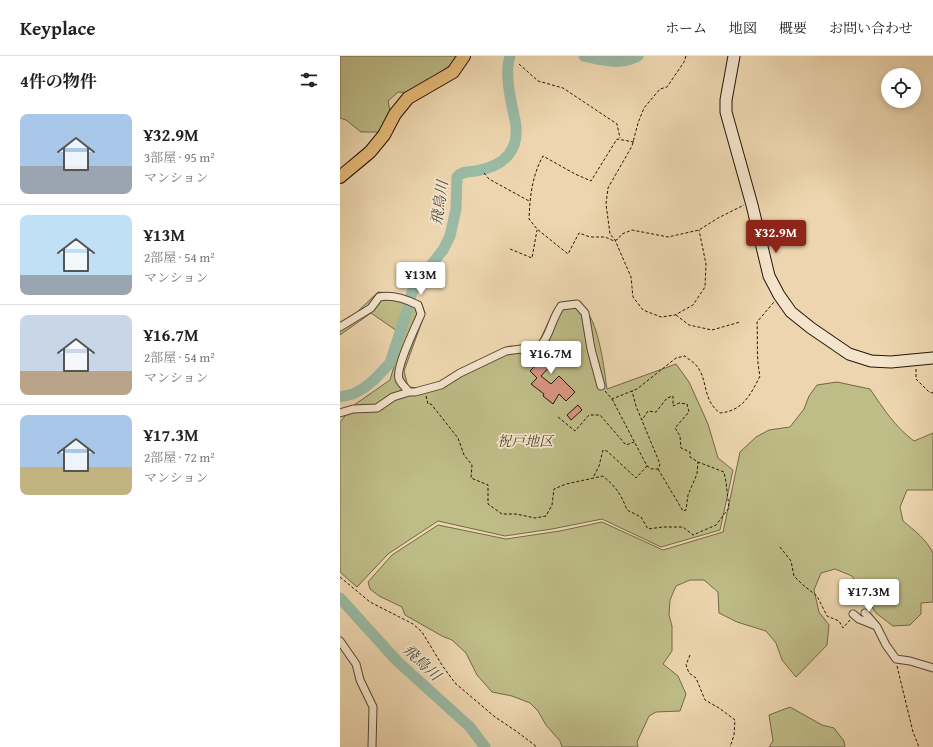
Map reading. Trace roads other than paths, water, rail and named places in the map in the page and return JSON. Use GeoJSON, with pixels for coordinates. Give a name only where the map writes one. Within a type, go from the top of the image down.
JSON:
{"type":"FeatureCollection","features":[{"type":"Feature","properties":{"kind":"main road"},"geometry":{"type":"LineString","coordinates":[[340,177],[370,152],[384,135],[395,114],[408,98],[452,72],[464,56]]}},
{"type":"Feature","properties":{"kind":"street"},"geometry":{"type":"LineString","coordinates":[[734,56],[726,100],[726,112],[770,276],[779,295],[791,312],[811,328],[849,354],[871,361],[890,362],[933,358]]}},
{"type":"Feature","properties":{"kind":"street"},"geometry":{"type":"LineString","coordinates":[[340,328],[371,308],[379,297],[387,296],[406,300],[418,305],[421,314],[404,355],[399,374],[399,378],[412,392]]}},
{"type":"Feature","properties":{"kind":"street"},"geometry":{"type":"LineString","coordinates":[[340,413],[353,409],[377,408],[393,397],[441,385],[460,373],[506,351],[521,349],[530,354],[543,343],[548,335],[554,316],[561,306],[571,304],[577,304],[585,313],[591,349],[601,386]]}},
{"type":"Feature","properties":{"kind":"street"},"geometry":{"type":"LineString","coordinates":[[865,613],[877,627],[886,645],[896,659],[910,661],[933,668]]}},
{"type":"Feature","properties":{"kind":"street"},"geometry":{"type":"LineString","coordinates":[[853,614],[877,627]]}},
{"type":"Feature","properties":{"kind":"street"},"geometry":{"type":"LineString","coordinates":[[340,641],[356,664],[360,680],[372,707],[372,747]]}},
{"type":"Feature","properties":{"kind":"waterway","name":"飛鳥川"},"geometry":{"type":"LineString","coordinates":[[340,397],[353,394],[364,388],[390,363],[412,292],[420,279],[443,250],[450,236],[456,209],[457,177],[463,173],[486,169],[495,165],[503,160],[513,148],[516,140],[516,130],[508,79],[508,63],[510,56]]}},
{"type":"Feature","properties":{"kind":"waterway","name":"飛鳥川"},"geometry":{"type":"LineString","coordinates":[[584,56],[611,61],[625,61],[638,56]]}},
{"type":"Feature","properties":{"kind":"waterway","name":"飛鳥川"},"geometry":{"type":"LineString","coordinates":[[340,598],[397,661],[470,727],[485,747]]}},
{"type":"Feature","properties":{"kind":"park label","name":"祝戸地区"},"geometry":{"type":"Point","coordinates":[525,441]}}]}
